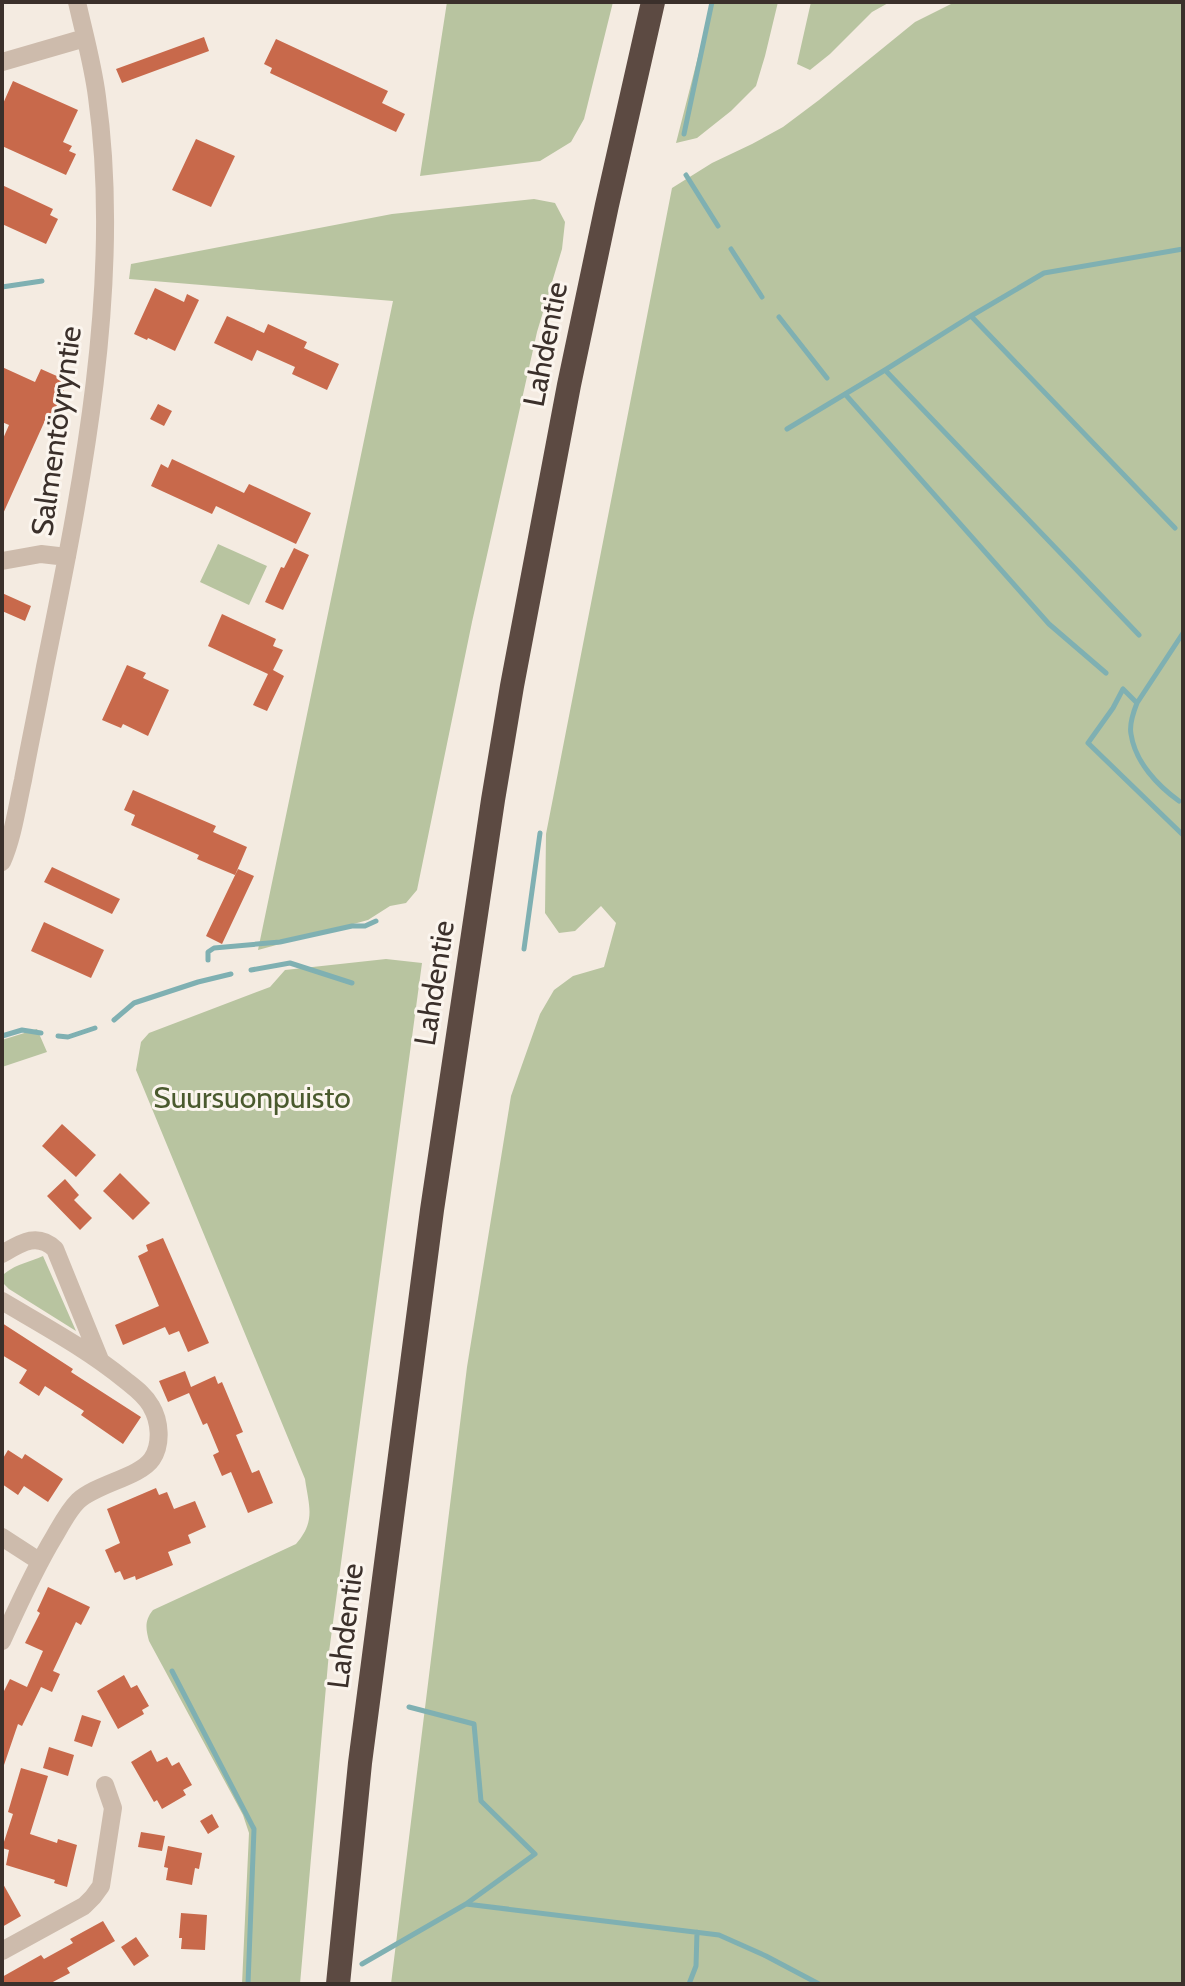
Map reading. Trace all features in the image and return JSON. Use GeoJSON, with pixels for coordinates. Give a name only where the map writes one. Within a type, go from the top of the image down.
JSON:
{"type":"FeatureCollection","features":[{"type":"Feature","properties":{"kind":"highway","name":"Lahdentie"},"geometry":{"type":"LineString","coordinates":[[338,1984],[360,1763],[432,1210],[493,800],[569,385],[653,2]]}},
{"type":"Feature","properties":{"kind":"street","name":"Salmentöyryntie"},"geometry":{"type":"LineString","coordinates":[[2,862],[16,812],[67,557],[88,435],[96,365],[105,248],[104,191],[97,97],[77,2]]}},
{"type":"Feature","properties":{"kind":"street"},"geometry":{"type":"LineString","coordinates":[[2,62],[85,38]]}},
{"type":"Feature","properties":{"kind":"street"},"geometry":{"type":"LineString","coordinates":[[2,561],[41,554],[67,557]]}},
{"type":"Feature","properties":{"kind":"street"},"geometry":{"type":"LineString","coordinates":[[2,1254],[40,1239],[55,1249],[100,1360]]}},
{"type":"Feature","properties":{"kind":"street"},"geometry":{"type":"LineString","coordinates":[[2,1301],[100,1360],[142,1393],[152,1407],[159,1436],[152,1459],[144,1467],[88,1494],[66,1516],[39,1561],[2,1641]]}},
{"type":"Feature","properties":{"kind":"street"},"geometry":{"type":"LineString","coordinates":[[2,1537],[39,1561]]}},
{"type":"Feature","properties":{"kind":"street"},"geometry":{"type":"LineString","coordinates":[[2,1951],[84,1906],[101,1886],[113,1808],[105,1785]]}},
{"type":"Feature","properties":{"kind":"green space"},"geometry":{"type":"Polygon","coordinates":[[[447,2],[613,2],[584,119],[571,142],[540,161],[420,176],[447,2]]]}},
{"type":"Feature","properties":{"kind":"green space"},"geometry":{"type":"Polygon","coordinates":[[[712,2],[778,2],[756,86],[697,138],[676,143],[712,2]]]}},
{"type":"Feature","properties":{"kind":"green space"},"geometry":{"type":"Polygon","coordinates":[[[811,2],[890,2],[872,12],[810,70],[797,64],[811,2]]]}},
{"type":"Feature","properties":{"kind":"green space"},"geometry":{"type":"Polygon","coordinates":[[[955,2],[1183,2],[1183,1984],[391,1984],[467,1367],[511,1096],[540,1014],[554,990],[573,976],[604,967],[616,923],[601,906],[575,931],[559,933],[545,913],[546,834],[672,188],[712,163],[783,127],[915,22],[955,2]]]}},
{"type":"Feature","properties":{"kind":"green space"},"geometry":{"type":"Polygon","coordinates":[[[534,199],[555,203],[565,222],[562,249],[537,332],[472,622],[417,890],[406,903],[390,906],[368,920],[258,950],[393,301],[129,279],[131,264],[392,214],[534,199]]]}},
{"type":"Feature","properties":{"kind":"green space"},"geometry":{"type":"Polygon","coordinates":[[[218,544],[267,566],[249,605],[200,582],[218,544]]]}},
{"type":"Feature","properties":{"kind":"green space","name":"Suursuonpuisto"},"geometry":{"type":"Polygon","coordinates":[[[386,959],[422,963],[329,1652],[300,1984],[242,1984],[249,1833],[243,1815],[149,1641],[147,1621],[153,1610],[296,1544],[309,1521],[309,1506],[305,1479],[136,1070],[141,1042],[149,1033],[270,987],[285,970],[386,959]]]}},
{"type":"Feature","properties":{"kind":"green space"},"geometry":{"type":"Polygon","coordinates":[[[37,1029],[47,1052],[2,1067],[2,1040],[37,1029]]]}},
{"type":"Feature","properties":{"kind":"green space"},"geometry":{"type":"Polygon","coordinates":[[[43,1256],[76,1331],[3,1283],[4,1274],[8,1271],[43,1256]]]}},
{"type":"Feature","properties":{"kind":"building"},"geometry":{"type":"Polygon","coordinates":[[[204,37],[209,51],[122,83],[116,69],[204,37]]]}},
{"type":"Feature","properties":{"kind":"building"},"geometry":{"type":"Polygon","coordinates":[[[276,39],[388,91],[382,103],[405,114],[396,132],[270,73],[272,68],[264,64],[276,39]]]}},
{"type":"Feature","properties":{"kind":"building"},"geometry":{"type":"Polygon","coordinates":[[[13,81],[78,110],[63,142],[72,146],[69,151],[76,154],[66,175],[2,146],[2,106],[13,81]]]}},
{"type":"Feature","properties":{"kind":"building"},"geometry":{"type":"Polygon","coordinates":[[[196,139],[235,156],[211,207],[172,190],[196,139]]]}},
{"type":"Feature","properties":{"kind":"building"},"geometry":{"type":"Polygon","coordinates":[[[2,185],[53,209],[50,215],[58,219],[46,244],[2,224],[2,185]]]}},
{"type":"Feature","properties":{"kind":"building"},"geometry":{"type":"Polygon","coordinates":[[[155,288],[184,302],[187,294],[199,300],[175,351],[134,334],[155,288]]]}},
{"type":"Feature","properties":{"kind":"building"},"geometry":{"type":"Polygon","coordinates":[[[227,316],[264,333],[268,324],[307,342],[304,348],[339,364],[327,390],[292,374],[295,367],[257,350],[252,361],[214,343],[227,316]]]}},
{"type":"Feature","properties":{"kind":"building"},"geometry":{"type":"Polygon","coordinates":[[[2,367],[35,382],[41,369],[68,381],[51,418],[47,416],[2,516],[2,441],[9,425],[2,422],[2,367]]]}},
{"type":"Feature","properties":{"kind":"building"},"geometry":{"type":"Polygon","coordinates":[[[158,404],[172,411],[164,426],[150,419],[158,404]]]}},
{"type":"Feature","properties":{"kind":"building"},"geometry":{"type":"Polygon","coordinates":[[[172,459],[244,493],[249,484],[311,513],[296,544],[216,506],[212,514],[151,486],[161,464],[168,468],[172,459]]]}},
{"type":"Feature","properties":{"kind":"building"},"geometry":{"type":"Polygon","coordinates":[[[294,548],[309,555],[283,610],[265,602],[281,567],[284,568],[294,548]]]}},
{"type":"Feature","properties":{"kind":"building"},"geometry":{"type":"Polygon","coordinates":[[[2,593],[31,606],[25,621],[2,611],[2,593]]]}},
{"type":"Feature","properties":{"kind":"building"},"geometry":{"type":"Polygon","coordinates":[[[222,614],[276,639],[273,646],[283,650],[273,670],[284,676],[267,711],[253,705],[268,674],[208,646],[222,614]]]}},
{"type":"Feature","properties":{"kind":"building"},"geometry":{"type":"Polygon","coordinates":[[[127,665],[146,673],[143,678],[169,690],[148,736],[123,724],[121,728],[102,720],[127,665]]]}},
{"type":"Feature","properties":{"kind":"building"},"geometry":{"type":"Polygon","coordinates":[[[133,790],[216,826],[213,832],[247,847],[235,875],[197,859],[199,855],[131,825],[135,815],[124,810],[133,790]]]}},
{"type":"Feature","properties":{"kind":"building"},"geometry":{"type":"Polygon","coordinates":[[[52,867],[120,899],[112,914],[44,882],[52,867]]]}},
{"type":"Feature","properties":{"kind":"building"},"geometry":{"type":"Polygon","coordinates":[[[238,869],[254,876],[222,944],[206,936],[238,869]]]}},
{"type":"Feature","properties":{"kind":"building"},"geometry":{"type":"Polygon","coordinates":[[[44,922],[104,950],[91,978],[31,951],[44,922]]]}},
{"type":"Feature","properties":{"kind":"building"},"geometry":{"type":"Polygon","coordinates":[[[62,1124],[96,1155],[76,1177],[42,1146],[62,1124]]]}},
{"type":"Feature","properties":{"kind":"building"},"geometry":{"type":"Polygon","coordinates":[[[120,1173],[150,1203],[133,1220],[103,1191],[120,1173]]]}},
{"type":"Feature","properties":{"kind":"building"},"geometry":{"type":"Polygon","coordinates":[[[65,1179],[79,1195],[74,1200],[92,1218],[80,1230],[47,1196],[65,1179]]]}},
{"type":"Feature","properties":{"kind":"building"},"geometry":{"type":"Polygon","coordinates":[[[163,1238],[209,1343],[188,1352],[179,1331],[169,1335],[165,1327],[123,1345],[115,1325],[159,1306],[138,1256],[148,1251],[146,1245],[163,1238]]]}},
{"type":"Feature","properties":{"kind":"building"},"geometry":{"type":"Polygon","coordinates":[[[2,1323],[141,1417],[123,1444],[81,1415],[84,1411],[45,1386],[39,1396],[19,1383],[27,1370],[2,1355],[2,1323]]]}},
{"type":"Feature","properties":{"kind":"building"},"geometry":{"type":"Polygon","coordinates":[[[185,1371],[191,1387],[215,1376],[218,1384],[222,1382],[243,1432],[236,1435],[252,1473],[259,1470],[273,1503],[248,1513],[231,1472],[222,1476],[213,1455],[219,1452],[207,1423],[203,1425],[189,1393],[168,1402],[159,1381],[185,1371]]]}},
{"type":"Feature","properties":{"kind":"building"},"geometry":{"type":"Polygon","coordinates":[[[8,1450],[22,1459],[25,1454],[63,1479],[48,1502],[24,1486],[18,1495],[2,1484],[2,1460],[8,1450]]]}},
{"type":"Feature","properties":{"kind":"building"},"geometry":{"type":"Polygon","coordinates":[[[156,1488],[159,1495],[167,1492],[174,1509],[195,1501],[206,1527],[188,1535],[191,1543],[168,1552],[173,1565],[136,1580],[135,1576],[124,1580],[120,1571],[115,1573],[105,1550],[120,1543],[107,1509],[156,1488]]]}},
{"type":"Feature","properties":{"kind":"building"},"geometry":{"type":"Polygon","coordinates":[[[48,1587],[90,1607],[81,1625],[76,1622],[53,1671],[60,1674],[52,1692],[41,1687],[22,1726],[18,1724],[4,1765],[2,1695],[10,1679],[27,1687],[43,1651],[25,1643],[40,1613],[37,1611],[48,1587]]]}},
{"type":"Feature","properties":{"kind":"building"},"geometry":{"type":"Polygon","coordinates":[[[124,1675],[131,1688],[137,1685],[149,1706],[142,1710],[144,1714],[118,1729],[97,1691],[124,1675]]]}},
{"type":"Feature","properties":{"kind":"building"},"geometry":{"type":"Polygon","coordinates":[[[82,1715],[101,1721],[92,1747],[74,1741],[82,1715]]]}},
{"type":"Feature","properties":{"kind":"building"},"geometry":{"type":"Polygon","coordinates":[[[49,1747],[74,1755],[68,1776],[43,1768],[49,1747]]]}},
{"type":"Feature","properties":{"kind":"building"},"geometry":{"type":"Polygon","coordinates":[[[151,1750],[157,1762],[167,1757],[172,1766],[179,1762],[192,1785],[183,1790],[186,1795],[162,1809],[157,1800],[154,1802],[131,1762],[151,1750]]]}},
{"type":"Feature","properties":{"kind":"building"},"geometry":{"type":"Polygon","coordinates":[[[21,1768],[48,1776],[30,1834],[57,1843],[58,1839],[77,1845],[67,1887],[54,1883],[55,1880],[6,1865],[9,1850],[2,1848],[13,1814],[8,1812],[21,1768]]]}},
{"type":"Feature","properties":{"kind":"building"},"geometry":{"type":"Polygon","coordinates":[[[212,1814],[219,1827],[208,1834],[200,1821],[212,1814]]]}},
{"type":"Feature","properties":{"kind":"building"},"geometry":{"type":"Polygon","coordinates":[[[141,1832],[165,1836],[162,1851],[138,1847],[141,1832]]]}},
{"type":"Feature","properties":{"kind":"building"},"geometry":{"type":"Polygon","coordinates":[[[168,1846],[202,1853],[192,1885],[166,1880],[168,1868],[164,1867],[168,1846]]]}},
{"type":"Feature","properties":{"kind":"building"},"geometry":{"type":"Polygon","coordinates":[[[2,1882],[21,1916],[2,1927],[2,1882]]]}},
{"type":"Feature","properties":{"kind":"building"},"geometry":{"type":"Polygon","coordinates":[[[181,1913],[207,1915],[205,1950],[181,1949],[181,1913]]]}},
{"type":"Feature","properties":{"kind":"building"},"geometry":{"type":"Polygon","coordinates":[[[103,1921],[115,1941],[67,1968],[70,1973],[49,1984],[2,1984],[2,1977],[41,1955],[44,1959],[73,1943],[70,1939],[103,1921]]]}},
{"type":"Feature","properties":{"kind":"building"},"geometry":{"type":"Polygon","coordinates":[[[136,1937],[149,1956],[134,1966],[121,1947],[136,1937]]]}},
{"type":"Feature","properties":{"kind":"waterway"},"geometry":{"type":"LineString","coordinates":[[684,134],[712,2]]}},
{"type":"Feature","properties":{"kind":"waterway"},"geometry":{"type":"LineString","coordinates":[[686,175],[718,226]]}},
{"type":"Feature","properties":{"kind":"waterway"},"geometry":{"type":"LineString","coordinates":[[731,249],[762,297]]}},
{"type":"Feature","properties":{"kind":"waterway"},"geometry":{"type":"LineString","coordinates":[[971,316],[1044,273],[1183,249]]}},
{"type":"Feature","properties":{"kind":"waterway"},"geometry":{"type":"LineString","coordinates":[[2,287],[42,281]]}},
{"type":"Feature","properties":{"kind":"waterway"},"geometry":{"type":"LineString","coordinates":[[787,429],[971,316],[1175,528]]}},
{"type":"Feature","properties":{"kind":"waterway"},"geometry":{"type":"LineString","coordinates":[[779,317],[827,378]]}},
{"type":"Feature","properties":{"kind":"waterway"},"geometry":{"type":"LineString","coordinates":[[885,370],[1139,635]]}},
{"type":"Feature","properties":{"kind":"waterway"},"geometry":{"type":"LineString","coordinates":[[845,394],[1049,624],[1106,673]]}},
{"type":"Feature","properties":{"kind":"waterway"},"geometry":{"type":"LineString","coordinates":[[1137,703],[1183,633]]}},
{"type":"Feature","properties":{"kind":"waterway"},"geometry":{"type":"LineString","coordinates":[[1179,801],[1142,764],[1133,744],[1131,730],[1137,703],[1123,689],[1088,743],[1183,835]]}},
{"type":"Feature","properties":{"kind":"waterway"},"geometry":{"type":"LineString","coordinates":[[524,949],[540,833]]}},
{"type":"Feature","properties":{"kind":"waterway"},"geometry":{"type":"LineString","coordinates":[[208,960],[208,952],[214,948],[280,942],[352,926],[365,926],[376,921]]}},
{"type":"Feature","properties":{"kind":"waterway"},"geometry":{"type":"LineString","coordinates":[[251,970],[290,963],[352,983]]}},
{"type":"Feature","properties":{"kind":"waterway"},"geometry":{"type":"LineString","coordinates":[[114,1020],[134,1003],[231,974]]}},
{"type":"Feature","properties":{"kind":"waterway"},"geometry":{"type":"LineString","coordinates":[[58,1036],[68,1037],[95,1028]]}},
{"type":"Feature","properties":{"kind":"waterway"},"geometry":{"type":"LineString","coordinates":[[2,1036],[22,1030],[41,1033]]}},
{"type":"Feature","properties":{"kind":"waterway"},"geometry":{"type":"LineString","coordinates":[[172,1671],[254,1829],[248,1984]]}},
{"type":"Feature","properties":{"kind":"waterway"},"geometry":{"type":"LineString","coordinates":[[362,1964],[466,1904],[535,1854],[481,1801],[474,1724],[409,1707]]}},
{"type":"Feature","properties":{"kind":"waterway"},"geometry":{"type":"LineString","coordinates":[[466,1904],[719,1935],[819,1984]]}},
{"type":"Feature","properties":{"kind":"waterway"},"geometry":{"type":"LineString","coordinates":[[689,1984],[696,1966],[697,1932]]}}]}
